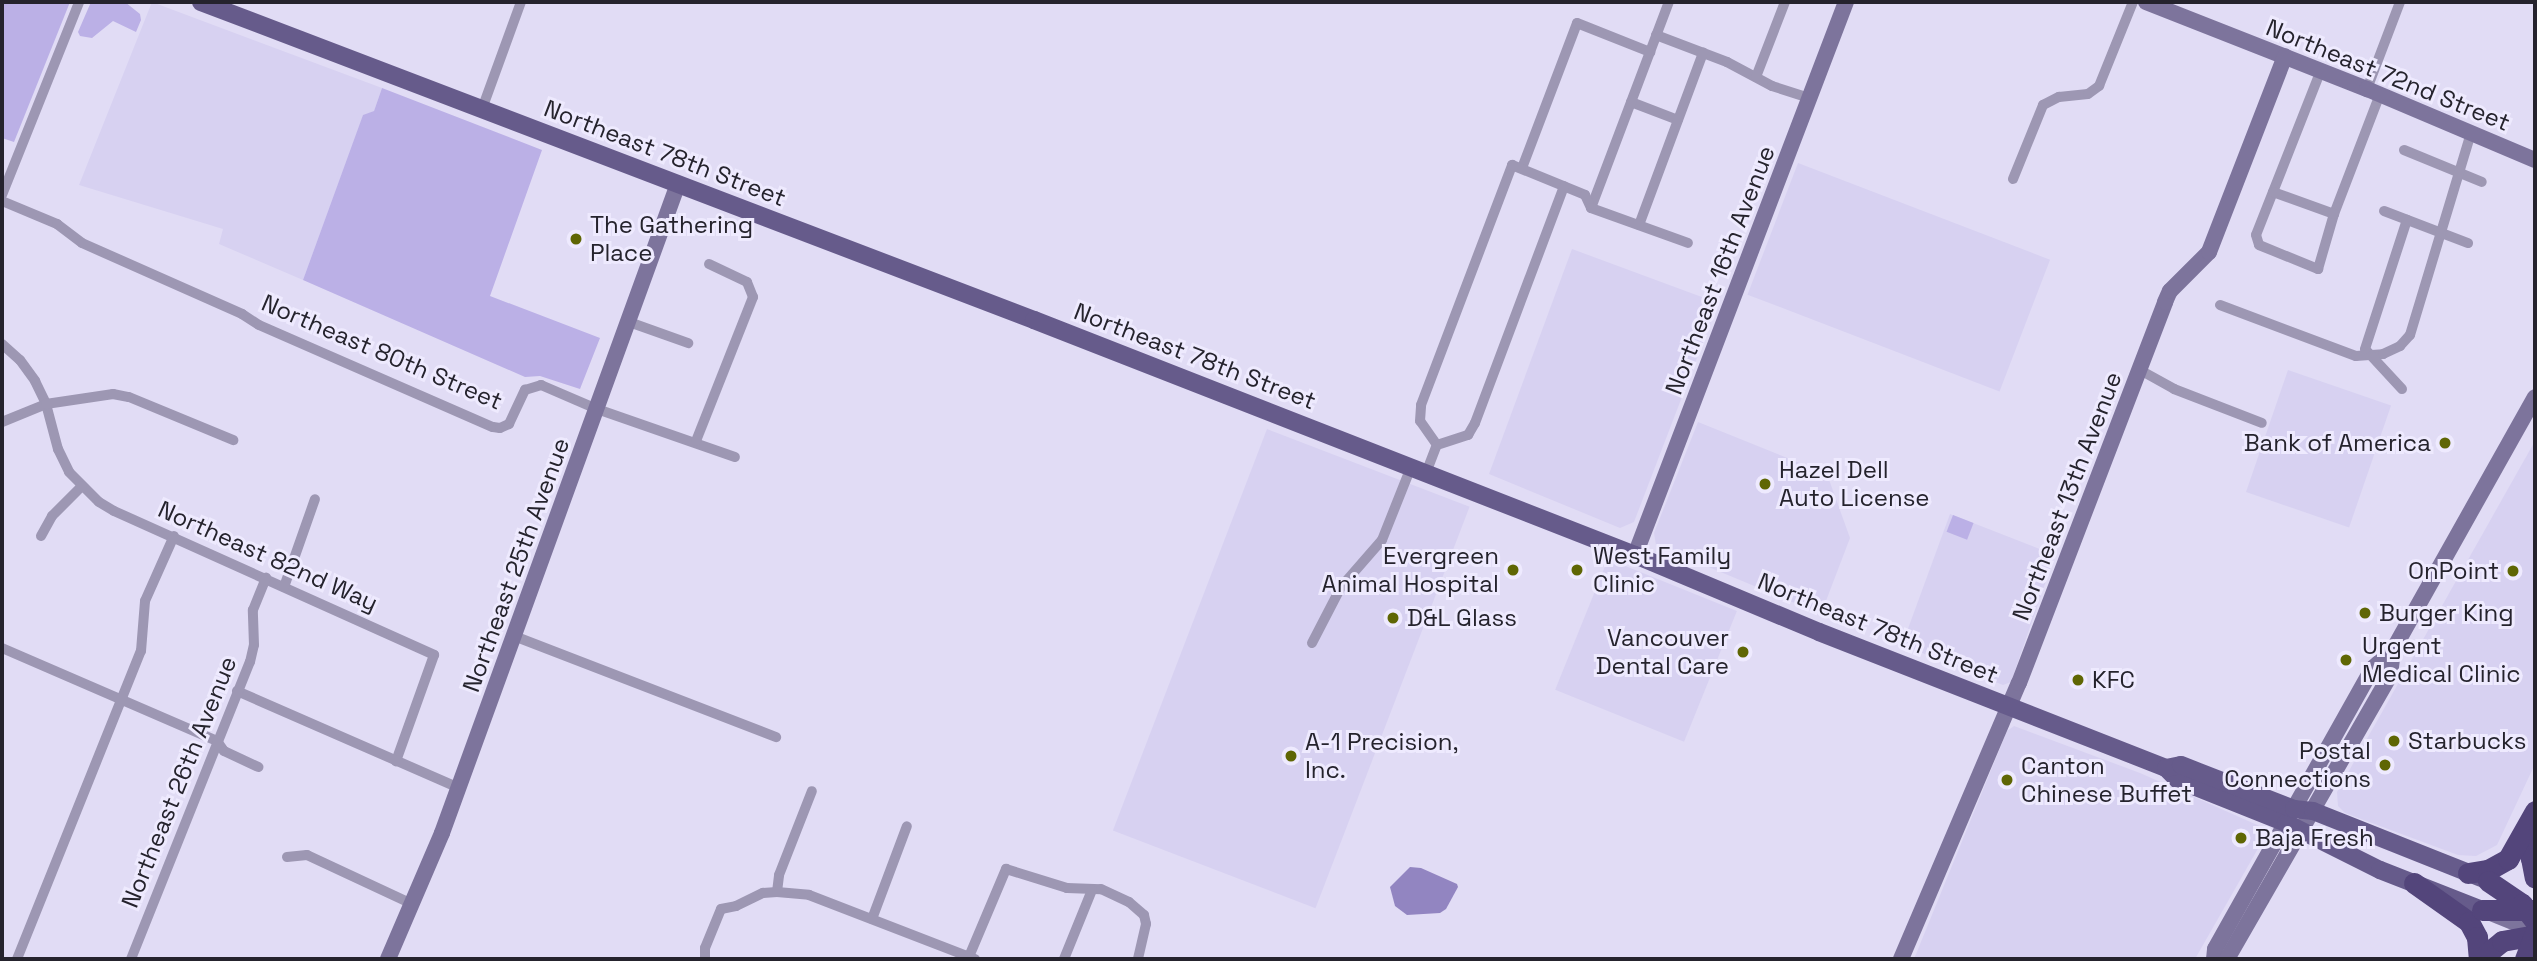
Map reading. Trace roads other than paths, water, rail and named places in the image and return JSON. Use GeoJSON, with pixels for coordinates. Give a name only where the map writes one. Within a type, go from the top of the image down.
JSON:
{"type":"FeatureCollection","features":[{"type":"Feature","properties":{"kind":"highway"},"geometry":{"type":"LineString","coordinates":[[2468,873],[2488,870],[2508,859],[2535,812]]}},
{"type":"Feature","properties":{"kind":"highway"},"geometry":{"type":"LineString","coordinates":[[2535,812],[2530,848],[2535,878]]}},
{"type":"Feature","properties":{"kind":"highway"},"geometry":{"type":"LineString","coordinates":[[2488,881],[2533,910]]}},
{"type":"Feature","properties":{"kind":"highway"},"geometry":{"type":"LineString","coordinates":[[2414,883],[2469,922],[2477,937],[2480,959]]}},
{"type":"Feature","properties":{"kind":"highway"},"geometry":{"type":"LineString","coordinates":[[2483,910],[2533,910]]}},
{"type":"Feature","properties":{"kind":"highway"},"geometry":{"type":"LineString","coordinates":[[2480,959],[2502,941],[2535,933]]}},
{"type":"Feature","properties":{"kind":"highway"},"geometry":{"type":"LineString","coordinates":[[2525,959],[2535,933]]}},
{"type":"Feature","properties":{"kind":"main road","name":"Northeast 78th Street"},"geometry":{"type":"LineString","coordinates":[[201,2],[1635,555],[1819,632],[2166,768],[2178,780],[2294,821],[2366,864],[2483,910]]}},
{"type":"Feature","properties":{"kind":"main road","name":"Northeast 78th Street"},"geometry":{"type":"LineString","coordinates":[[2294,821],[2313,811],[2488,881]]}},
{"type":"Feature","properties":{"kind":"street"},"geometry":{"type":"LineString","coordinates":[[2,195],[79,2]]}},
{"type":"Feature","properties":{"kind":"street"},"geometry":{"type":"LineString","coordinates":[[482,109],[521,2]]}},
{"type":"Feature","properties":{"kind":"street"},"geometry":{"type":"LineString","coordinates":[[1591,208],[1669,2]]}},
{"type":"Feature","properties":{"kind":"street"},"geometry":{"type":"LineString","coordinates":[[1756,77],[1784,2]]}},
{"type":"Feature","properties":{"kind":"street","name":"Northeast 16th Avenue"},"geometry":{"type":"LineString","coordinates":[[1635,555],[1846,2]]}},
{"type":"Feature","properties":{"kind":"street"},"geometry":{"type":"LineString","coordinates":[[2013,179],[2043,105],[2059,97],[2088,94],[2099,86],[2133,2]]}},
{"type":"Feature","properties":{"kind":"street","name":"Northeast 72nd Street"},"geometry":{"type":"LineString","coordinates":[[2146,2],[2373,91],[2535,160]]}},
{"type":"Feature","properties":{"kind":"street"},"geometry":{"type":"LineString","coordinates":[[2321,70],[2255,242],[2318,269],[2400,2]]}},
{"type":"Feature","properties":{"kind":"street"},"geometry":{"type":"LineString","coordinates":[[1522,168],[1577,23],[1650,52]]}},
{"type":"Feature","properties":{"kind":"street"},"geometry":{"type":"LineString","coordinates":[[1657,36],[1703,53],[1772,86],[1810,98]]}},
{"type":"Feature","properties":{"kind":"street"},"geometry":{"type":"LineString","coordinates":[[1639,225],[1703,53]]}},
{"type":"Feature","properties":{"kind":"street","name":"Northeast 13th Avenue"},"geometry":{"type":"LineString","coordinates":[[1901,959],[2063,576],[2171,291],[2206,256],[2215,239],[2284,56]]}},
{"type":"Feature","properties":{"kind":"street"},"geometry":{"type":"LineString","coordinates":[[1631,102],[1678,120]]}},
{"type":"Feature","properties":{"kind":"street"},"geometry":{"type":"LineString","coordinates":[[2220,305],[2356,356],[2373,356],[2400,346],[2410,335],[2471,133]]}},
{"type":"Feature","properties":{"kind":"street"},"geometry":{"type":"LineString","coordinates":[[2404,150],[2482,182]]}},
{"type":"Feature","properties":{"kind":"street"},"geometry":{"type":"LineString","coordinates":[[1437,445],[1420,421],[1421,405],[1513,165],[1585,195],[1591,208],[1688,243]]}},
{"type":"Feature","properties":{"kind":"street","name":"Northeast 25th Avenue"},"geometry":{"type":"LineString","coordinates":[[388,959],[458,788],[678,184]]}},
{"type":"Feature","properties":{"kind":"street"},"geometry":{"type":"LineString","coordinates":[[1312,643],[1336,594],[1382,540],[1419,470],[1437,445],[1468,435],[1475,423],[1564,186]]}},
{"type":"Feature","properties":{"kind":"street"},"geometry":{"type":"LineString","coordinates":[[2273,192],[2334,214]]}},
{"type":"Feature","properties":{"kind":"street","name":"Northeast 80th Street"},"geometry":{"type":"LineString","coordinates":[[2,201],[60,226],[82,243],[242,314],[259,325],[492,427],[500,428],[509,424],[525,390],[533,385],[546,386],[597,409],[696,441],[735,457]]}},
{"type":"Feature","properties":{"kind":"street"},"geometry":{"type":"LineString","coordinates":[[2384,211],[2468,243]]}},
{"type":"Feature","properties":{"kind":"street"},"geometry":{"type":"LineString","coordinates":[[2402,389],[2365,349],[2365,342],[2407,220]]}},
{"type":"Feature","properties":{"kind":"street"},"geometry":{"type":"LineString","coordinates":[[696,441],[753,297],[747,282],[709,264]]}},
{"type":"Feature","properties":{"kind":"street"},"geometry":{"type":"LineString","coordinates":[[629,322],[688,343]]}},
{"type":"Feature","properties":{"kind":"street","name":"Northeast 82nd Way"},"geometry":{"type":"LineString","coordinates":[[2,344],[25,366],[46,404],[61,457],[73,479],[114,512],[174,536],[434,655],[396,761]]}},
{"type":"Feature","properties":{"kind":"street"},"geometry":{"type":"LineString","coordinates":[[2140,370],[2174,389],[2262,423]]}},
{"type":"Feature","properties":{"kind":"street"},"geometry":{"type":"LineString","coordinates":[[2,422],[46,404],[96,394],[121,395],[233,440]]}},
{"type":"Feature","properties":{"kind":"street"},"geometry":{"type":"LineString","coordinates":[[2227,959],[2373,668],[2393,650],[2535,397]]}},
{"type":"Feature","properties":{"kind":"street"},"geometry":{"type":"LineString","coordinates":[[41,536],[52,516],[85,489]]}},
{"type":"Feature","properties":{"kind":"street"},"geometry":{"type":"LineString","coordinates":[[284,587],[315,499]]}},
{"type":"Feature","properties":{"kind":"street"},"geometry":{"type":"LineString","coordinates":[[17,959],[143,644],[145,601],[174,536]]}},
{"type":"Feature","properties":{"kind":"street","name":"Northeast 26th Avenue"},"geometry":{"type":"LineString","coordinates":[[131,959],[253,654],[253,610],[266,578]]}},
{"type":"Feature","properties":{"kind":"street"},"geometry":{"type":"LineString","coordinates":[[514,636],[776,737]]}},
{"type":"Feature","properties":{"kind":"street"},"geometry":{"type":"LineString","coordinates":[[2,648],[217,741],[223,751],[258,767]]}},
{"type":"Feature","properties":{"kind":"street"},"geometry":{"type":"LineString","coordinates":[[2313,811],[2390,675],[2393,650]]}},
{"type":"Feature","properties":{"kind":"street"},"geometry":{"type":"LineString","coordinates":[[237,691],[458,788]]}},
{"type":"Feature","properties":{"kind":"street"},"geometry":{"type":"LineString","coordinates":[[777,892],[779,875],[812,791]]}},
{"type":"Feature","properties":{"kind":"street"},"geometry":{"type":"LineString","coordinates":[[2214,959],[2215,949],[2294,821]]}},
{"type":"Feature","properties":{"kind":"street"},"geometry":{"type":"LineString","coordinates":[[872,919],[907,827]]}},
{"type":"Feature","properties":{"kind":"street"},"geometry":{"type":"LineString","coordinates":[[287,857],[307,855],[412,904]]}},
{"type":"Feature","properties":{"kind":"street"},"geometry":{"type":"LineString","coordinates":[[705,959],[705,948],[721,909],[763,893],[777,892],[809,895],[971,958],[1006,869],[1067,888],[1101,890],[1129,902],[1144,915],[1146,924],[1142,958]]}},
{"type":"Feature","properties":{"kind":"street"},"geometry":{"type":"LineString","coordinates":[[1064,959],[1092,890]]}},
{"type":"Feature","properties":{"kind":"street","name":"Northeast 78th Street"},"geometry":{"type":"LineString","coordinates":[[2483,910],[2535,933]]}},
{"type":"Feature","properties":{"kind":"place","name":"The Gathering Place"},"geometry":{"type":"Point","coordinates":[576,239]}},
{"type":"Feature","properties":{"kind":"place","name":"Bank of America"},"geometry":{"type":"Point","coordinates":[2445,443]}},
{"type":"Feature","properties":{"kind":"place","name":"Hazel Dell Auto License"},"geometry":{"type":"Point","coordinates":[1765,484]}},
{"type":"Feature","properties":{"kind":"place","name":"Evergreen Animal Hospital"},"geometry":{"type":"Point","coordinates":[1513,570]}},
{"type":"Feature","properties":{"kind":"place","name":"West Family Clinic"},"geometry":{"type":"Point","coordinates":[1577,570]}},
{"type":"Feature","properties":{"kind":"place","name":"OnPoint"},"geometry":{"type":"Point","coordinates":[2513,571]}},
{"type":"Feature","properties":{"kind":"place","name":"Burger King"},"geometry":{"type":"Point","coordinates":[2365,613]}},
{"type":"Feature","properties":{"kind":"place","name":"D&L Glass"},"geometry":{"type":"Point","coordinates":[1393,618]}},
{"type":"Feature","properties":{"kind":"place","name":"Vancouver Dental Care"},"geometry":{"type":"Point","coordinates":[1743,652]}},
{"type":"Feature","properties":{"kind":"place","name":"Urgent Medical Clinic"},"geometry":{"type":"Point","coordinates":[2346,660]}},
{"type":"Feature","properties":{"kind":"place","name":"KFC"},"geometry":{"type":"Point","coordinates":[2078,680]}},
{"type":"Feature","properties":{"kind":"place","name":"Starbucks"},"geometry":{"type":"Point","coordinates":[2394,741]}},
{"type":"Feature","properties":{"kind":"place","name":"A-1 Precision, Inc."},"geometry":{"type":"Point","coordinates":[1291,756]}},
{"type":"Feature","properties":{"kind":"place","name":"Postal Connections"},"geometry":{"type":"Point","coordinates":[2385,765]}},
{"type":"Feature","properties":{"kind":"place","name":"Canton Chinese Buffet"},"geometry":{"type":"Point","coordinates":[2007,780]}},
{"type":"Feature","properties":{"kind":"place","name":"Baja Fresh"},"geometry":{"type":"Point","coordinates":[2241,838]}}]}
